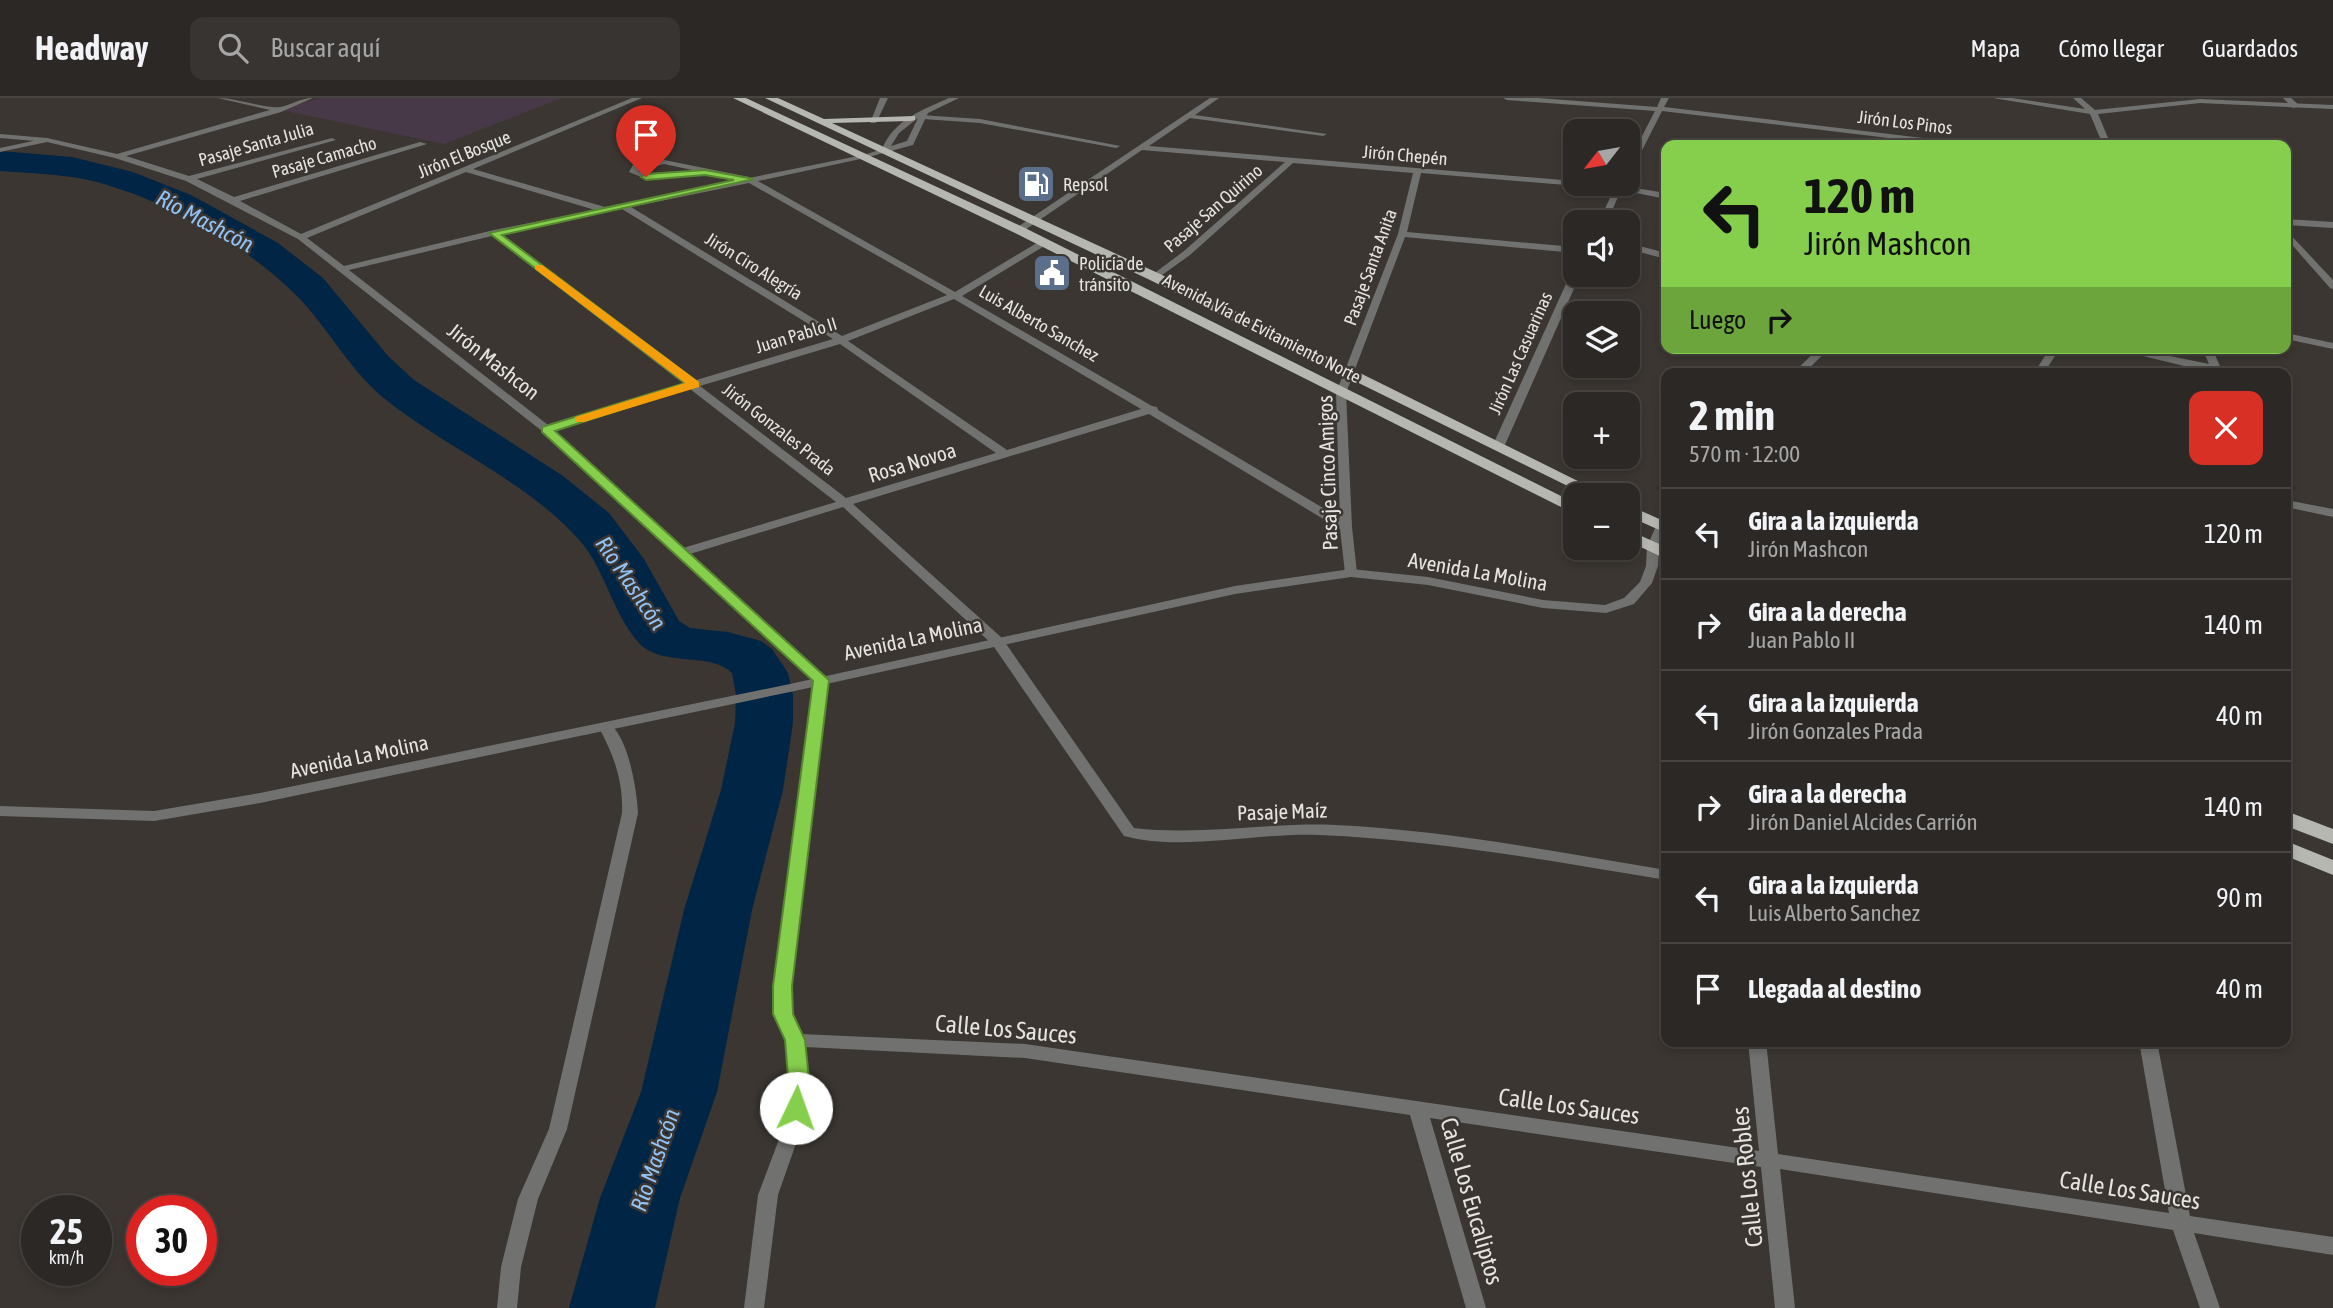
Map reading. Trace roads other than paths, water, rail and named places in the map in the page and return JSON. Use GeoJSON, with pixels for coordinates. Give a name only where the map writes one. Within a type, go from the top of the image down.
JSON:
{"type":"FeatureCollection","features":[{"type":"Feature","properties":{"kind":"highway","name":"Avenida Vía de Evitamiento Norte"},"geometry":{"type":"LineString","coordinates":[[738,98],[1020,230],[1563,503]]}},
{"type":"Feature","properties":{"kind":"highway","name":"Avenida Vía de Evitamiento Norte"},"geometry":{"type":"LineString","coordinates":[[770,98],[1155,277],[1573,483]]}},
{"type":"Feature","properties":{"kind":"highway"},"geometry":{"type":"LineString","coordinates":[[820,120],[873,121],[920,116]]}},
{"type":"Feature","properties":{"kind":"highway"},"geometry":{"type":"LineString","coordinates":[[1640,515],[1661,524]]}},
{"type":"Feature","properties":{"kind":"highway"},"geometry":{"type":"LineString","coordinates":[[1640,541],[1659,551]]}},
{"type":"Feature","properties":{"kind":"highway"},"geometry":{"type":"LineString","coordinates":[[2291,820],[2333,837]]}},
{"type":"Feature","properties":{"kind":"highway"},"geometry":{"type":"LineString","coordinates":[[2291,850],[2333,867]]}},
{"type":"Feature","properties":{"kind":"street"},"geometry":{"type":"LineString","coordinates":[[222,98],[278,110]]}},
{"type":"Feature","properties":{"kind":"street"},"geometry":{"type":"LineString","coordinates":[[117,156],[278,110],[309,98]]}},
{"type":"Feature","properties":{"kind":"street","name":"Jirón El Bosque"},"geometry":{"type":"LineString","coordinates":[[301,237],[469,170],[638,98]]}},
{"type":"Feature","properties":{"kind":"street"},"geometry":{"type":"LineString","coordinates":[[873,121],[884,98]]}},
{"type":"Feature","properties":{"kind":"street"},"geometry":{"type":"LineString","coordinates":[[885,151],[889,137],[920,116],[955,98]]}},
{"type":"Feature","properties":{"kind":"street"},"geometry":{"type":"LineString","coordinates":[[1020,230],[1215,98]]}},
{"type":"Feature","properties":{"kind":"street","name":"Jirón Los Pinos"},"geometry":{"type":"LineString","coordinates":[[1507,98],[1660,108],[1924,140]]}},
{"type":"Feature","properties":{"kind":"street"},"geometry":{"type":"LineString","coordinates":[[1640,147],[1665,98]]}},
{"type":"Feature","properties":{"kind":"street"},"geometry":{"type":"LineString","coordinates":[[1997,98],[2093,112],[2200,101],[2333,107]]}},
{"type":"Feature","properties":{"kind":"street"},"geometry":{"type":"LineString","coordinates":[[2077,98],[2093,112],[2105,140]]}},
{"type":"Feature","properties":{"kind":"street"},"geometry":{"type":"LineString","coordinates":[[2287,98],[2296,106]]}},
{"type":"Feature","properties":{"kind":"street"},"geometry":{"type":"LineString","coordinates":[[920,116],[980,121],[1116,146]]}},
{"type":"Feature","properties":{"kind":"street"},"geometry":{"type":"LineString","coordinates":[[343,269],[494,233],[885,151],[910,143],[920,116]]}},
{"type":"Feature","properties":{"kind":"street"},"geometry":{"type":"LineString","coordinates":[[1188,116],[1323,134]]}},
{"type":"Feature","properties":{"kind":"street","name":"Jirón Mashcon"},"geometry":{"type":"LineString","coordinates":[[0,136],[47,140],[117,156],[190,179],[301,237],[547,429],[821,680]]}},
{"type":"Feature","properties":{"kind":"street"},"geometry":{"type":"LineString","coordinates":[[0,150],[47,140]]}},
{"type":"Feature","properties":{"kind":"street","name":"Pasaje Santa Julia"},"geometry":{"type":"LineString","coordinates":[[190,179],[332,140]]}},
{"type":"Feature","properties":{"kind":"street","name":"Pasaje Camacho"},"geometry":{"type":"LineString","coordinates":[[233,200],[422,144]]}},
{"type":"Feature","properties":{"kind":"street","name":"Jirón Chepén"},"geometry":{"type":"LineString","coordinates":[[1142,148],[1563,182]]}},
{"type":"Feature","properties":{"kind":"street","name":"Luis Alberto Sanchez"},"geometry":{"type":"LineString","coordinates":[[705,173],[646,177],[633,172],[636,167],[664,162],[705,173],[749,179],[1153,409],[1346,527]]}},
{"type":"Feature","properties":{"kind":"street","name":"Pasaje San Quirino"},"geometry":{"type":"LineString","coordinates":[[1155,277],[1187,253],[1290,162]]}},
{"type":"Feature","properties":{"kind":"street"},"geometry":{"type":"LineString","coordinates":[[469,170],[606,210]]}},
{"type":"Feature","properties":{"kind":"street","name":"Pasaje Santa Anita"},"geometry":{"type":"LineString","coordinates":[[1348,371],[1402,234],[1417,172]]}},
{"type":"Feature","properties":{"kind":"street","name":"Jirón Chepén"},"geometry":{"type":"LineString","coordinates":[[1640,190],[1661,195]]}},
{"type":"Feature","properties":{"kind":"street","name":"Jirón Ciro Alegría"},"geometry":{"type":"LineString","coordinates":[[623,206],[841,340],[1004,453]]}},
{"type":"Feature","properties":{"kind":"street"},"geometry":{"type":"LineString","coordinates":[[2291,222],[2333,225]]}},
{"type":"Feature","properties":{"kind":"street","name":"Jirón Gonzales Prada"},"geometry":{"type":"LineString","coordinates":[[494,233],[694,384],[845,503],[998,641]]}},
{"type":"Feature","properties":{"kind":"street"},"geometry":{"type":"LineString","coordinates":[[1402,234],[1563,249]]}},
{"type":"Feature","properties":{"kind":"street"},"geometry":{"type":"LineString","coordinates":[[2291,239],[2333,286]]}},
{"type":"Feature","properties":{"kind":"street","name":"Juan Pablo II"},"geometry":{"type":"LineString","coordinates":[[547,429],[841,340],[957,295],[1043,243]]}},
{"type":"Feature","properties":{"kind":"street"},"geometry":{"type":"LineString","coordinates":[[1640,250],[1661,255]]}},
{"type":"Feature","properties":{"kind":"street","name":"Jirón Las Casuarinas"},"geometry":{"type":"LineString","coordinates":[[1498,447],[1570,287]]}},
{"type":"Feature","properties":{"kind":"street"},"geometry":{"type":"LineString","coordinates":[[2291,337],[2333,346]]}},
{"type":"Feature","properties":{"kind":"street"},"geometry":{"type":"LineString","coordinates":[[1803,368],[1819,354]]}},
{"type":"Feature","properties":{"kind":"street"},"geometry":{"type":"LineString","coordinates":[[2142,354],[2204,368]]}},
{"type":"Feature","properties":{"kind":"street","name":"Pasaje Cinco Amigos"},"geometry":{"type":"LineString","coordinates":[[1348,371],[1341,393],[1346,527],[1351,573]]}},
{"type":"Feature","properties":{"kind":"street","name":"Rosa Novoa"},"geometry":{"type":"LineString","coordinates":[[682,552],[1153,409]]}},
{"type":"Feature","properties":{"kind":"street"},"geometry":{"type":"LineString","coordinates":[[2291,505],[2333,513]]}},
{"type":"Feature","properties":{"kind":"street","name":"Avenida La Molina"},"geometry":{"type":"LineString","coordinates":[[0,811],[154,816],[260,799],[641,720],[1236,590],[1351,573],[1428,581],[1543,604],[1606,609],[1629,601],[1646,583],[1659,551]]}},
{"type":"Feature","properties":{"kind":"street","name":"Pasaje Maíz"},"geometry":{"type":"LineString","coordinates":[[998,641],[1129,832],[1157,838],[1306,829],[1414,834],[1661,874]]}},
{"type":"Feature","properties":{"kind":"street"},"geometry":{"type":"LineString","coordinates":[[763,1308],[754,1308],[768,1195],[793,1126],[800,1089],[795,1040],[783,1014],[783,986],[821,680]]}},
{"type":"Feature","properties":{"kind":"street"},"geometry":{"type":"LineString","coordinates":[[507,1308],[511,1267],[528,1199],[558,1129],[630,813],[631,785],[625,762],[606,726]]}},
{"type":"Feature","properties":{"kind":"street","name":"Calle Los Sauces"},"geometry":{"type":"LineString","coordinates":[[795,1040],[1025,1051],[2333,1246]]}},
{"type":"Feature","properties":{"kind":"street","name":"Calle Los Robles"},"geometry":{"type":"LineString","coordinates":[[1758,1047],[1786,1308]]}},
{"type":"Feature","properties":{"kind":"street"},"geometry":{"type":"LineString","coordinates":[[2149,1047],[2180,1223],[2210,1308]]}},
{"type":"Feature","properties":{"kind":"street","name":"Calle Los Eucaliptos"},"geometry":{"type":"LineString","coordinates":[[1418,1109],[1476,1308]]}},
{"type":"Feature","properties":{"kind":"waterway","name":"Río Mashcón"},"geometry":{"type":"LineString","coordinates":[[0,161],[72,167],[121,179],[179,202],[265,251],[309,286],[374,366],[399,389],[422,407],[522,470],[569,504],[591,524],[618,559],[660,633],[685,644],[741,653],[752,661],[760,673],[765,695],[764,723],[752,790],[718,910],[679,1092],[640,1198],[612,1308]]}},
{"type":"Feature","properties":{"kind":"place","name":"Repsol"},"geometry":{"type":"Point","coordinates":[1036,184]}},
{"type":"Feature","properties":{"kind":"place","name":"Policía de tránsito"},"geometry":{"type":"Point","coordinates":[1052,273]}}]}
